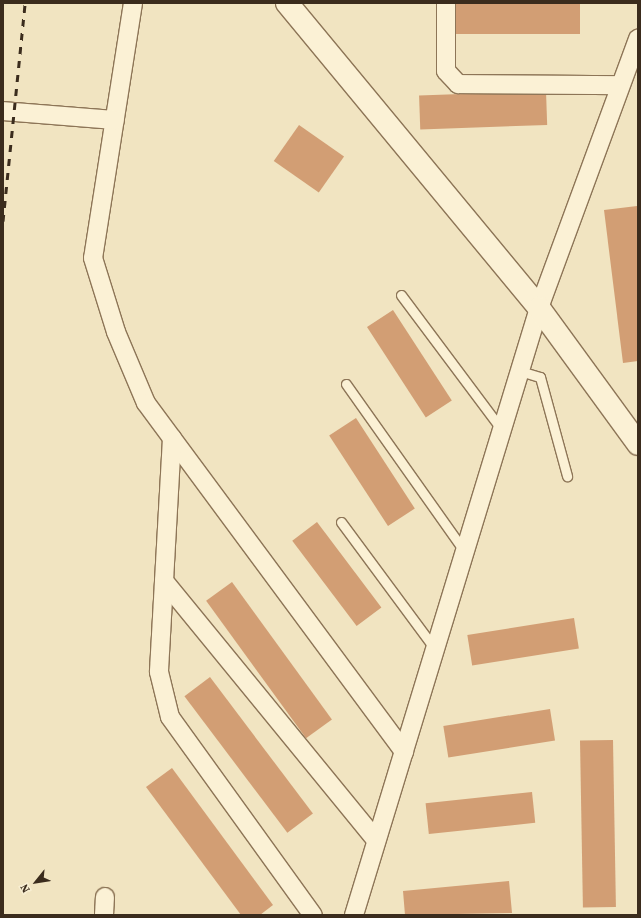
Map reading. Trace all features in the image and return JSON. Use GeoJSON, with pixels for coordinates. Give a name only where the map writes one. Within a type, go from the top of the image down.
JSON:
{"type":"FeatureCollection","features":[{"type":"Feature","properties":{"kind":"main road"},"geometry":{"type":"LineString","coordinates":[[288,4],[539,308],[636,439]]}},
{"type":"Feature","properties":{"kind":"street"},"geometry":{"type":"LineString","coordinates":[[133,3],[94,258],[116,332],[146,403],[404,752]]}},
{"type":"Feature","properties":{"kind":"street"},"geometry":{"type":"LineString","coordinates":[[446,3],[446,71],[458,84],[620,85]]}},
{"type":"Feature","properties":{"kind":"street"},"geometry":{"type":"LineString","coordinates":[[354,915],[539,308],[638,39]]}},
{"type":"Feature","properties":{"kind":"street"},"geometry":{"type":"LineString","coordinates":[[3,111],[115,120]]}},
{"type":"Feature","properties":{"kind":"street"},"geometry":{"type":"LineString","coordinates":[[172,438],[159,672],[170,717],[314,915]]}},
{"type":"Feature","properties":{"kind":"street"},"geometry":{"type":"LineString","coordinates":[[164,581],[376,840]]}},
{"type":"Feature","properties":{"kind":"street"},"geometry":{"type":"LineString","coordinates":[[104,915],[105,897]]}},
{"type":"Feature","properties":{"kind":"lane"},"geometry":{"type":"LineString","coordinates":[[401,296],[502,430]]}},
{"type":"Feature","properties":{"kind":"lane"},"geometry":{"type":"LineString","coordinates":[[520,371],[540,377],[567,476]]}},
{"type":"Feature","properties":{"kind":"lane"},"geometry":{"type":"LineString","coordinates":[[346,384],[465,552]]}},
{"type":"Feature","properties":{"kind":"lane"},"geometry":{"type":"LineString","coordinates":[[341,522],[435,649]]}},
{"type":"Feature","properties":{"kind":"building"},"geometry":{"type":"Polygon","coordinates":[[[453,3],[580,3],[580,34],[453,34],[453,3]]]}},
{"type":"Feature","properties":{"kind":"building"},"geometry":{"type":"Polygon","coordinates":[[[546,91],[547,125],[420,129],[419,95],[546,91]]]}},
{"type":"Feature","properties":{"kind":"building"},"geometry":{"type":"Polygon","coordinates":[[[299,125],[344,157],[319,193],[274,161],[299,125]]]}},
{"type":"Feature","properties":{"kind":"building"},"geometry":{"type":"Polygon","coordinates":[[[637,206],[638,361],[623,363],[604,210],[637,206]]]}},
{"type":"Feature","properties":{"kind":"building"},"geometry":{"type":"Polygon","coordinates":[[[393,310],[452,401],[426,417],[367,327],[393,310]]]}},
{"type":"Feature","properties":{"kind":"building"},"geometry":{"type":"Polygon","coordinates":[[[356,418],[415,509],[388,526],[329,435],[356,418]]]}},
{"type":"Feature","properties":{"kind":"building"},"geometry":{"type":"Polygon","coordinates":[[[317,522],[381,607],[357,626],[292,541],[317,522]]]}},
{"type":"Feature","properties":{"kind":"building"},"geometry":{"type":"Polygon","coordinates":[[[232,582],[332,720],[306,738],[206,601],[232,582]]]}},
{"type":"Feature","properties":{"kind":"building"},"geometry":{"type":"Polygon","coordinates":[[[574,618],[579,649],[472,666],[467,635],[574,618]]]}},
{"type":"Feature","properties":{"kind":"building"},"geometry":{"type":"Polygon","coordinates":[[[210,677],[313,814],[287,833],[184,696],[210,677]]]}},
{"type":"Feature","properties":{"kind":"building"},"geometry":{"type":"Polygon","coordinates":[[[550,709],[555,741],[448,758],[443,726],[550,709]]]}},
{"type":"Feature","properties":{"kind":"building"},"geometry":{"type":"Polygon","coordinates":[[[613,740],[616,907],[583,908],[580,741],[613,740]]]}},
{"type":"Feature","properties":{"kind":"building"},"geometry":{"type":"Polygon","coordinates":[[[172,768],[273,905],[260,915],[241,915],[146,787],[172,768]]]}},
{"type":"Feature","properties":{"kind":"building"},"geometry":{"type":"Polygon","coordinates":[[[532,792],[535,823],[429,834],[426,803],[532,792]]]}},
{"type":"Feature","properties":{"kind":"building"},"geometry":{"type":"Polygon","coordinates":[[[509,881],[512,913],[405,915],[403,891],[509,881]]]}},
{"type":"Feature","properties":{"kind":"railway"},"geometry":{"type":"LineString","coordinates":[[3,221],[25,3]]}}]}
